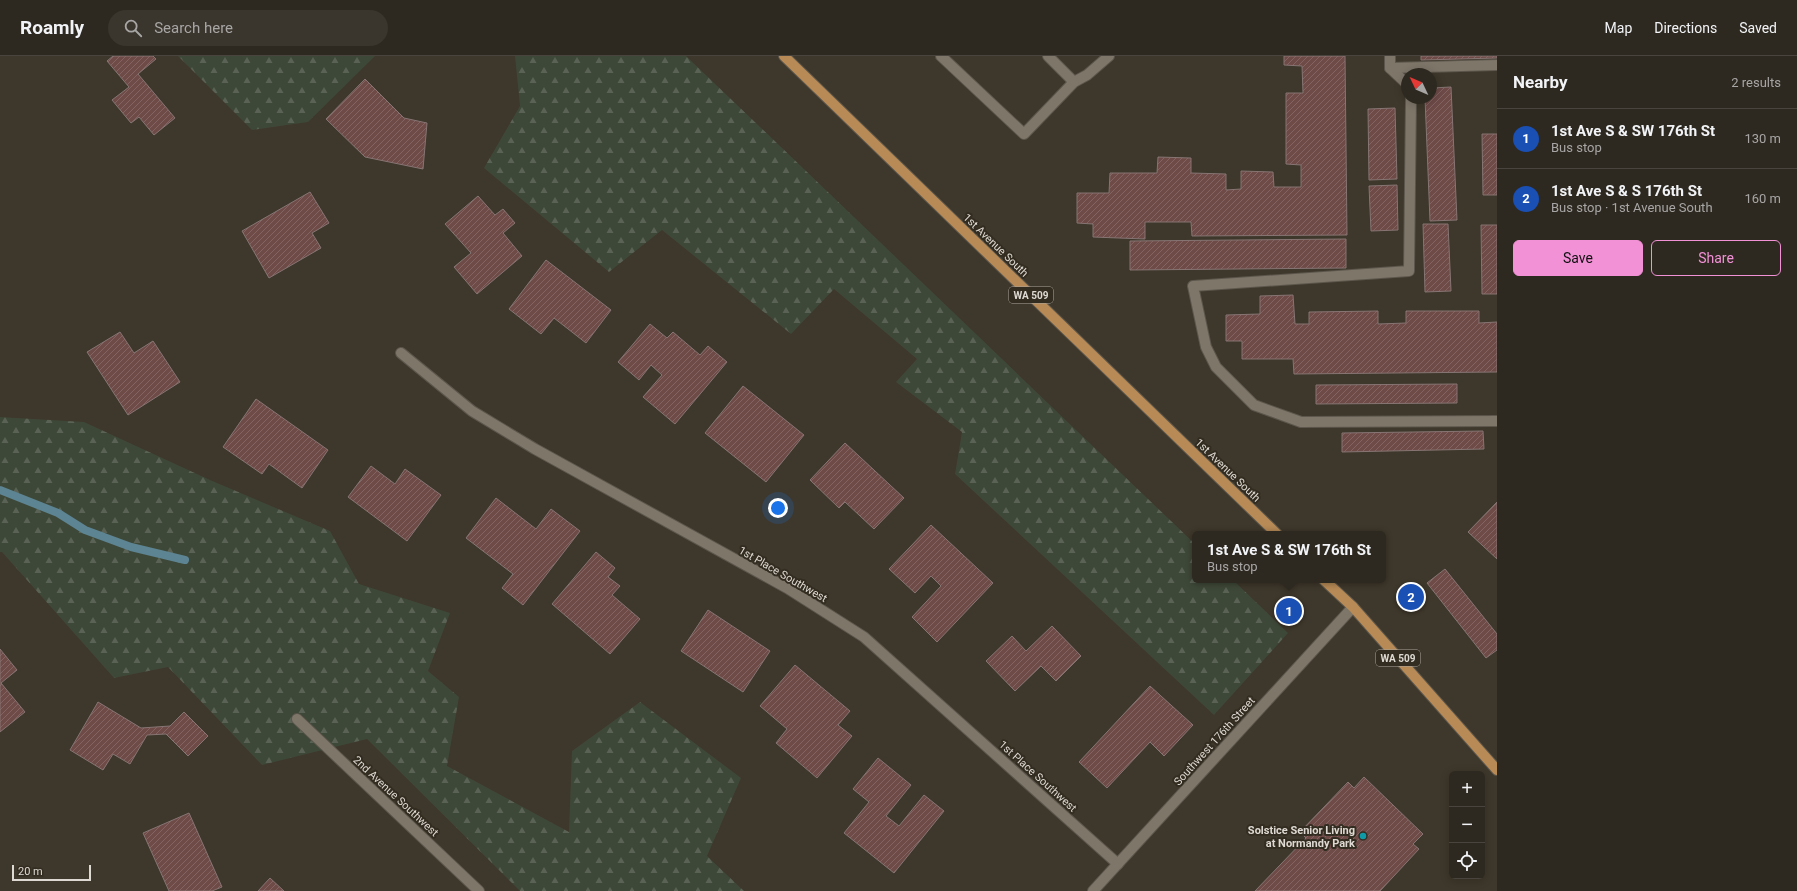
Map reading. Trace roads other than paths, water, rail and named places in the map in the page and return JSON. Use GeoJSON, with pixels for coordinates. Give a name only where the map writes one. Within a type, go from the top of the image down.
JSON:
{"type":"FeatureCollection","features":[{"type":"Feature","properties":{"kind":"main road","name":"1st Avenue South"},"geometry":{"type":"LineString","coordinates":[[784,56],[1274,531]]}},
{"type":"Feature","properties":{"kind":"main road","name":"WA 509"},"geometry":{"type":"LineString","coordinates":[[1327,583],[1353,608],[1497,770]]}},
{"type":"Feature","properties":{"kind":"street"},"geometry":{"type":"LineString","coordinates":[[941,56],[1024,134],[1074,82],[1087,75],[1109,56]]}},
{"type":"Feature","properties":{"kind":"street"},"geometry":{"type":"LineString","coordinates":[[1048,56],[1074,82]]}},
{"type":"Feature","properties":{"kind":"street"},"geometry":{"type":"LineString","coordinates":[[1390,56],[1390,68],[1401,78]]}},
{"type":"Feature","properties":{"kind":"street"},"geometry":{"type":"LineString","coordinates":[[1390,68],[1497,65]]}},
{"type":"Feature","properties":{"kind":"street"},"geometry":{"type":"LineString","coordinates":[[1411,104],[1410,271],[1193,286],[1206,346],[1216,367],[1254,405],[1301,422],[1497,421]]}},
{"type":"Feature","properties":{"kind":"street","name":"1st Place Southwest"},"geometry":{"type":"LineString","coordinates":[[401,353],[472,411],[535,449],[787,588],[864,637],[1118,864]]}},
{"type":"Feature","properties":{"kind":"street","name":"Southwest 176th Street"},"geometry":{"type":"LineString","coordinates":[[1093,891],[1353,608]]}},
{"type":"Feature","properties":{"kind":"street","name":"2nd Avenue Southwest"},"geometry":{"type":"LineString","coordinates":[[297,719],[479,891]]}},
{"type":"Feature","properties":{"kind":"waterway"},"geometry":{"type":"LineString","coordinates":[[0,490],[58,513],[85,530],[131,547],[185,560]]}},
{"type":"Feature","properties":{"kind":"place","name":"1st Ave S & S 176th St"},"geometry":{"type":"Point","coordinates":[1411,597]}},
{"type":"Feature","properties":{"kind":"place","name":"1st Ave S & SW 176th St"},"geometry":{"type":"Point","coordinates":[1289,611]}},
{"type":"Feature","properties":{"kind":"place","name":"Solstice Senior Living at Normandy Park"},"geometry":{"type":"Point","coordinates":[1363,836]}}]}
